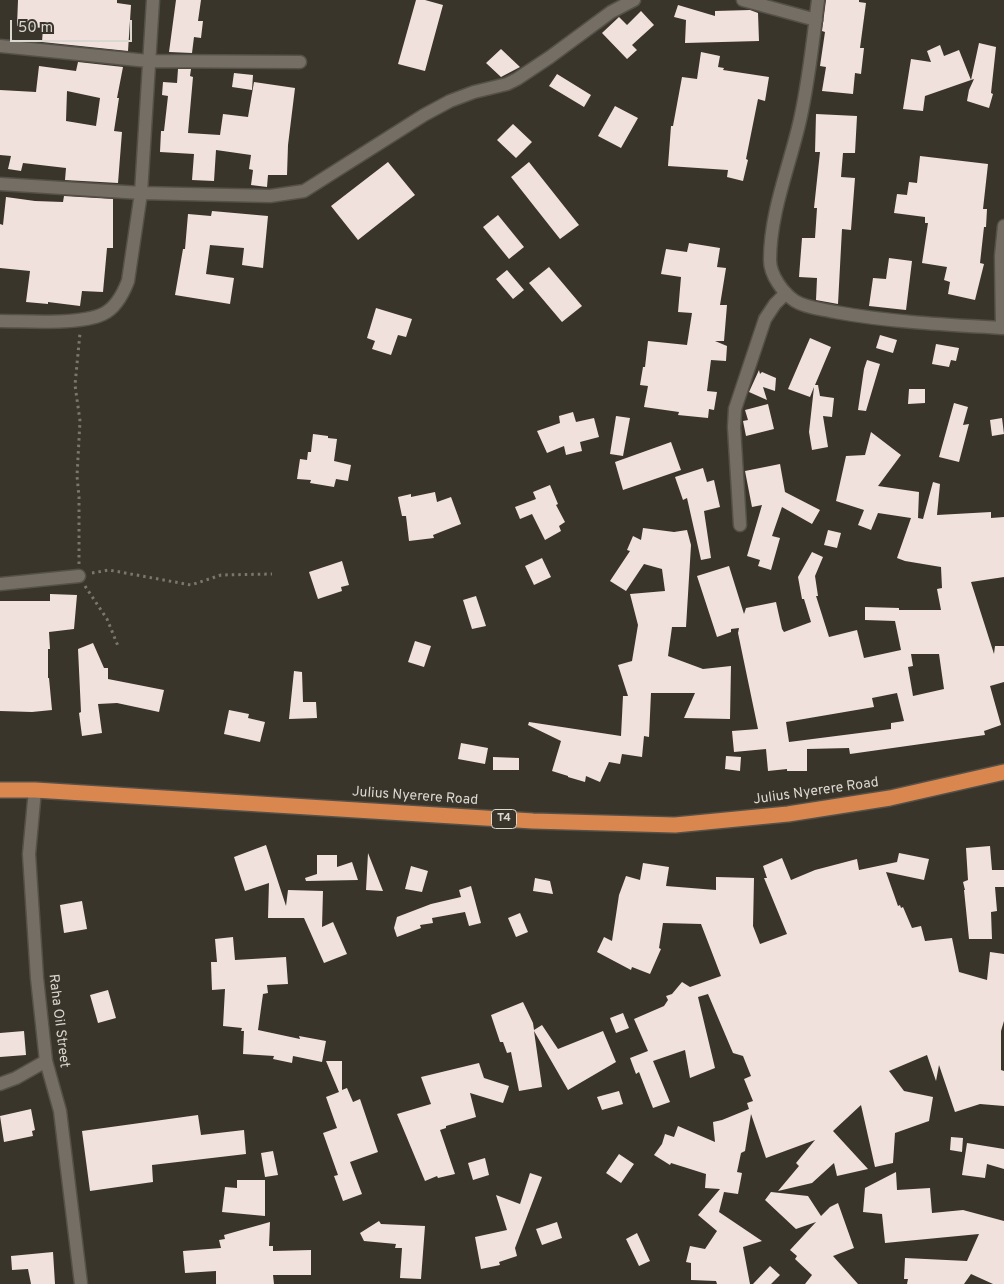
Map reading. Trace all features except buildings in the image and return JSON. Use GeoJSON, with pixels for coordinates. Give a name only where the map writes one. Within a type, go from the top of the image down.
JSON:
{"type":"FeatureCollection","features":[{"type":"Feature","properties":{"kind":"highway","name":"Julius Nyerere Road"},"geometry":{"type":"LineString","coordinates":[[0,790],[35,790],[533,821],[675,825],[788,814],[890,798],[1004,772]]}},
{"type":"Feature","properties":{"kind":"street"},"geometry":{"type":"LineString","coordinates":[[0,321],[81,320],[104,314],[117,303],[124,291],[128,281],[141,194],[152,0]]}},
{"type":"Feature","properties":{"kind":"street"},"geometry":{"type":"LineString","coordinates":[[0,184],[141,194],[270,196],[304,191],[424,115],[450,101],[474,92],[507,84],[517,79],[611,12],[634,0]]}},
{"type":"Feature","properties":{"kind":"street"},"geometry":{"type":"LineString","coordinates":[[743,0],[816,20]]}},
{"type":"Feature","properties":{"kind":"street"},"geometry":{"type":"LineString","coordinates":[[818,0],[810,74],[800,121],[775,216],[770,262],[777,280],[786,293],[796,302],[812,308],[857,316],[1003,328],[1001,256],[1004,226]]}},
{"type":"Feature","properties":{"kind":"street"},"geometry":{"type":"LineString","coordinates":[[0,46],[148,61],[300,62]]}},
{"type":"Feature","properties":{"kind":"street"},"geometry":{"type":"LineString","coordinates":[[740,524],[734,427],[735,409],[764,319],[786,293]]}},
{"type":"Feature","properties":{"kind":"street"},"geometry":{"type":"LineString","coordinates":[[0,584],[79,576]]}},
{"type":"Feature","properties":{"kind":"street","name":"Raha Oil Street"},"geometry":{"type":"LineString","coordinates":[[35,790],[29,854],[36,969],[46,1061],[60,1111],[80,1284]]}},
{"type":"Feature","properties":{"kind":"street"},"geometry":{"type":"LineString","coordinates":[[0,1084],[16,1078],[46,1061]]}},
{"type":"Feature","properties":{"kind":"path"},"geometry":{"type":"LineString","coordinates":[[81,320],[75,385],[80,421],[77,476],[79,497],[79,576],[107,619],[118,646]]}},
{"type":"Feature","properties":{"kind":"path"},"geometry":{"type":"LineString","coordinates":[[79,576],[109,570],[191,585],[221,575],[272,574]]}}]}
